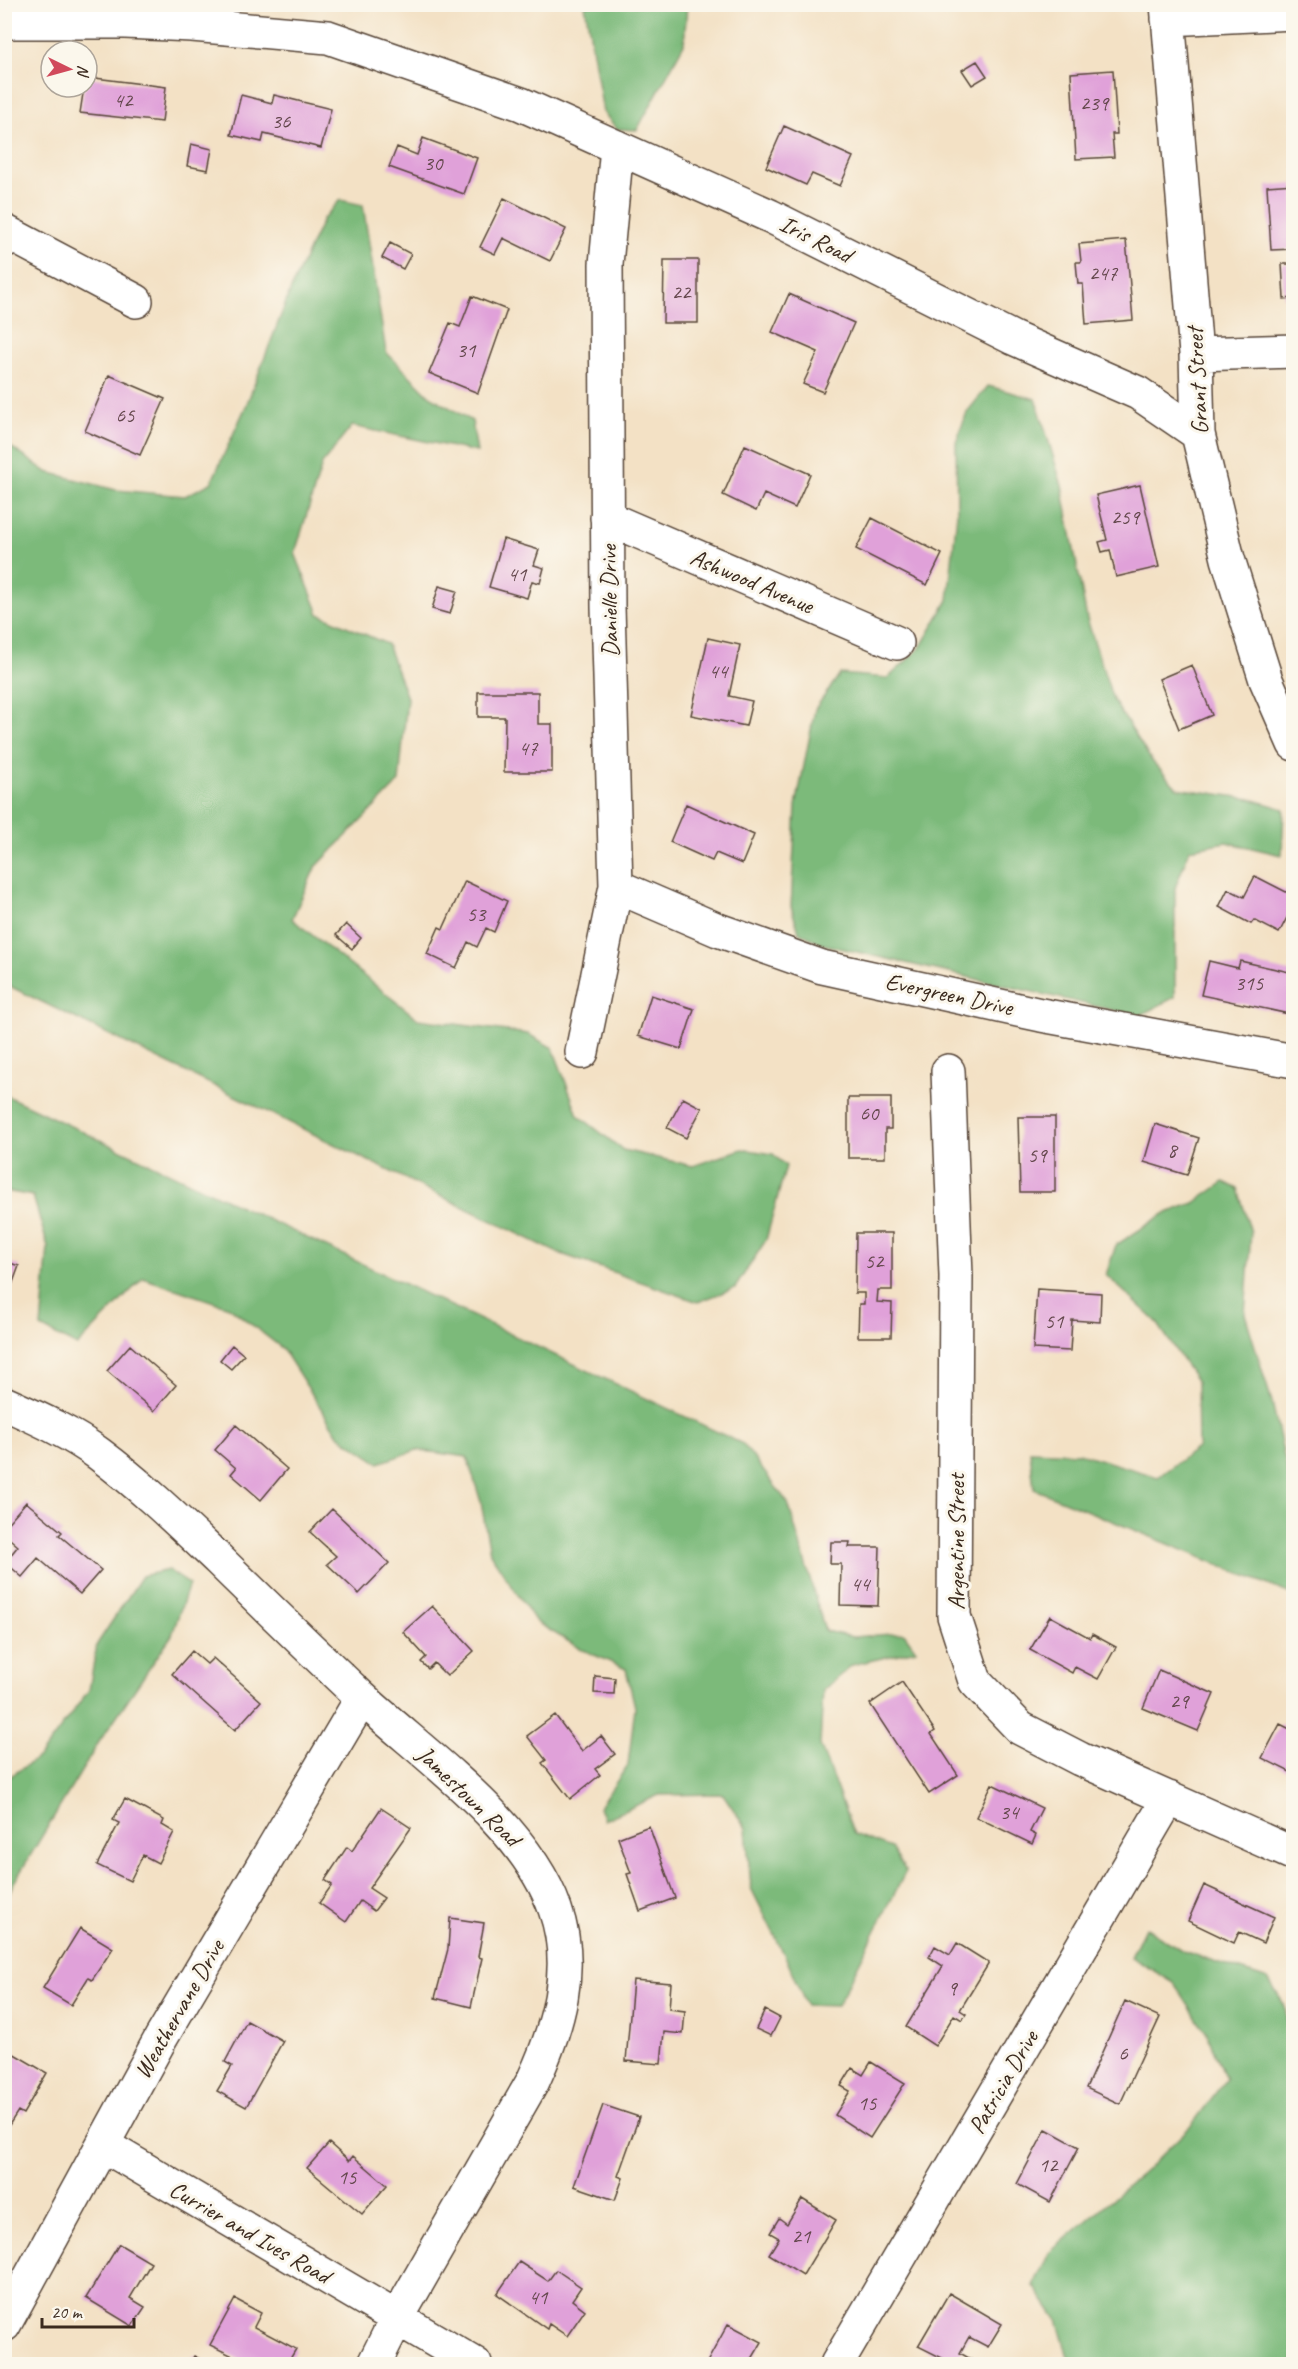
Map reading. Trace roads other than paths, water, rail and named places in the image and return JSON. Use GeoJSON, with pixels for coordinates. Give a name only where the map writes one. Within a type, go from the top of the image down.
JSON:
{"type":"FeatureCollection","features":[{"type":"Feature","properties":{"kind":"street"},"geometry":{"type":"LineString","coordinates":[[1168,12],[1293,14]]}},
{"type":"Feature","properties":{"kind":"street","name":"Grant Street"},"geometry":{"type":"LineString","coordinates":[[1168,12],[1196,354],[1198,434],[1228,559],[1266,680],[1293,744]]}},
{"type":"Feature","properties":{"kind":"street","name":"Iris Road"},"geometry":{"type":"LineString","coordinates":[[4,22],[147,23],[328,37],[521,104],[770,216],[1013,338],[1138,393],[1198,434]]}},
{"type":"Feature","properties":{"kind":"street","name":"Danielle Drive"},"geometry":{"type":"LineString","coordinates":[[582,1052],[616,886],[607,518],[606,264],[617,147]]}},
{"type":"Feature","properties":{"kind":"street"},"geometry":{"type":"LineString","coordinates":[[4,231],[136,301]]}},
{"type":"Feature","properties":{"kind":"street"},"geometry":{"type":"LineString","coordinates":[[1196,354],[1293,351]]}},
{"type":"Feature","properties":{"kind":"street","name":"Ashwood Avenue"},"geometry":{"type":"LineString","coordinates":[[607,518],[897,643]]}},
{"type":"Feature","properties":{"kind":"street","name":"Evergreen Drive"},"geometry":{"type":"LineString","coordinates":[[616,886],[718,930],[822,967],[1041,1015],[1293,1061]]}},
{"type":"Feature","properties":{"kind":"street","name":"Argentine Street"},"geometry":{"type":"LineString","coordinates":[[948,1071],[956,1276],[954,1616],[975,1680],[1020,1728],[1080,1759],[1293,1854]]}},
{"type":"Feature","properties":{"kind":"street","name":"Jamestown Road"},"geometry":{"type":"LineString","coordinates":[[4,1403],[74,1437],[146,1491],[362,1698],[504,1826],[526,1852],[544,1883],[556,1911],[564,1971],[562,2002],[556,2024],[533,2081],[397,2318],[374,2364]]}},
{"type":"Feature","properties":{"kind":"street","name":"Weathervane Drive"},"geometry":{"type":"LineString","coordinates":[[4,2325],[161,2038],[362,1698]]}},
{"type":"Feature","properties":{"kind":"street","name":"Patricia Drive"},"geometry":{"type":"LineString","coordinates":[[837,2364],[1169,1798]]}},
{"type":"Feature","properties":{"kind":"street","name":"Currier and Ives Road"},"geometry":{"type":"LineString","coordinates":[[103,2145],[475,2364]]}}]}
